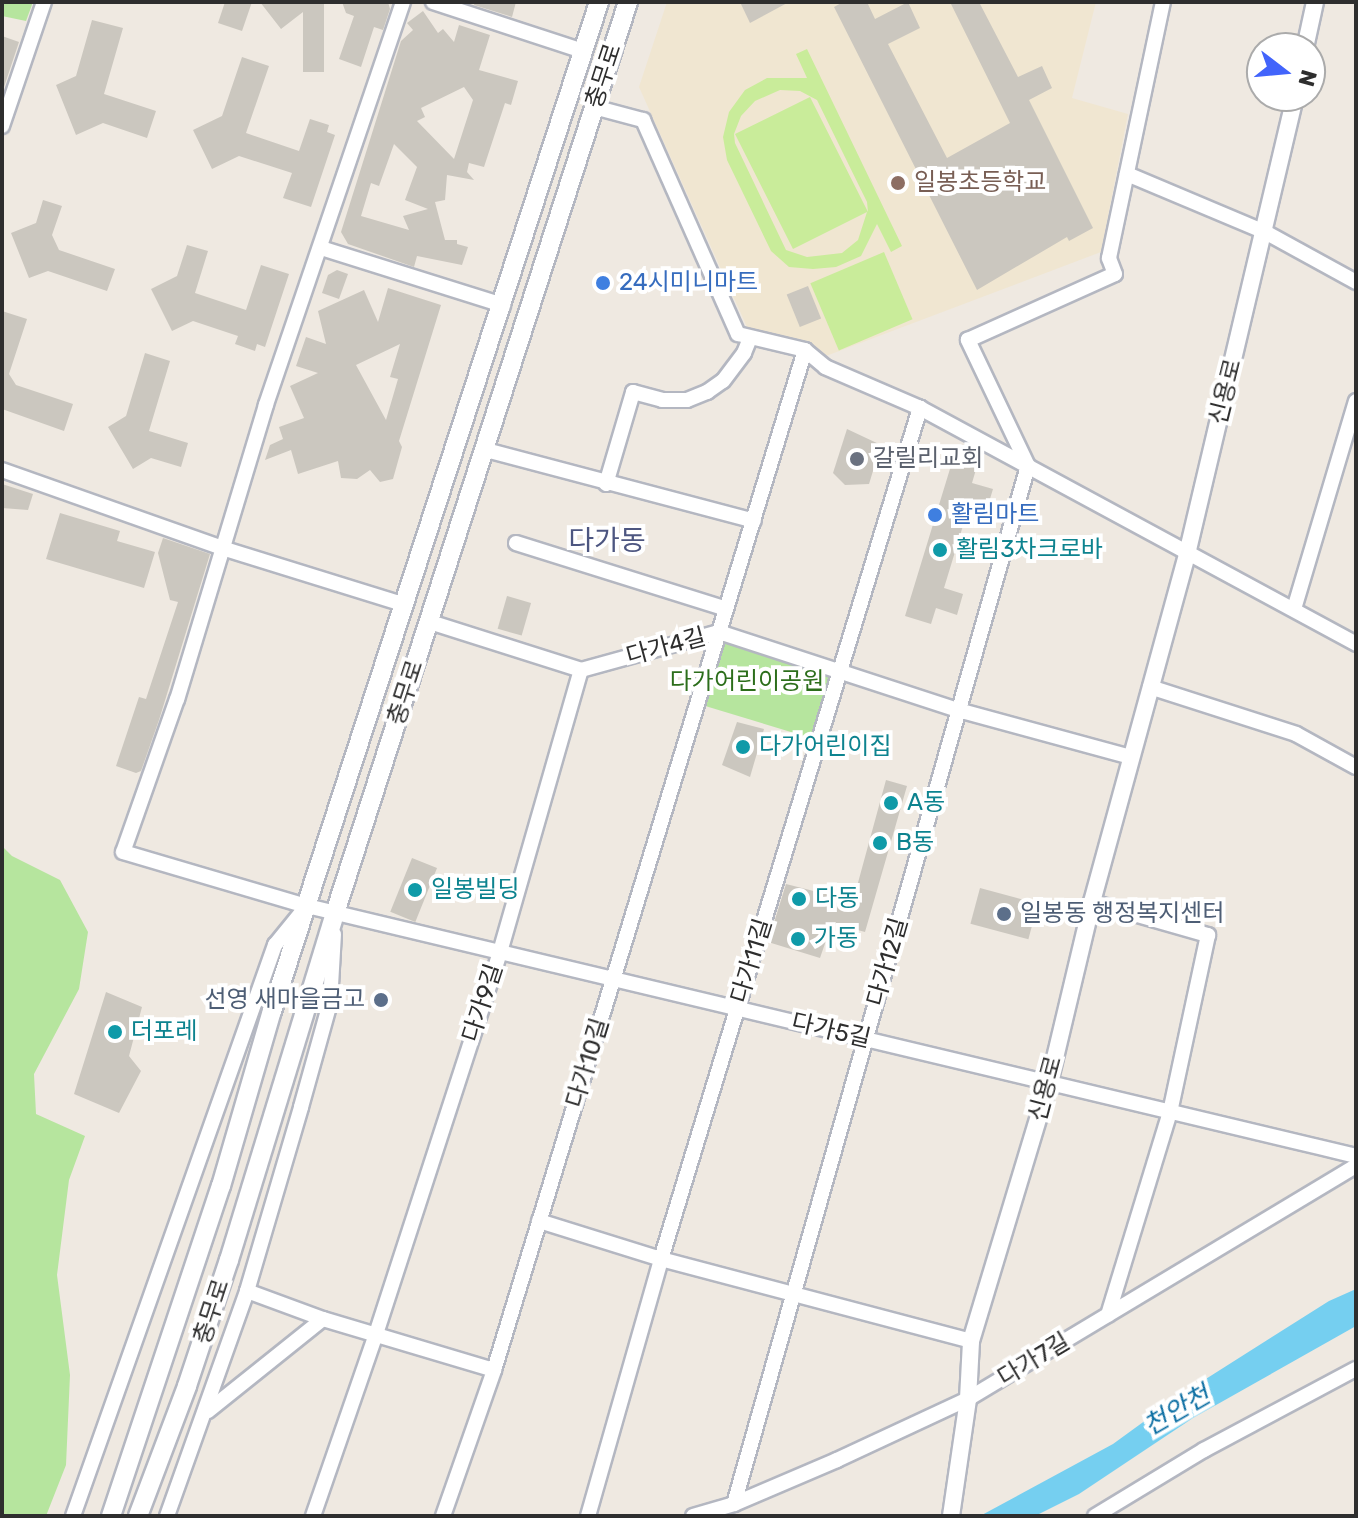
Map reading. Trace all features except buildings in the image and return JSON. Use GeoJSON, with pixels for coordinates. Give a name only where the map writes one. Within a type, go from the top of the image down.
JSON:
{"type":"FeatureCollection","features":[{"type":"Feature","properties":{"kind":"main road","name":"충무로"},"geometry":{"type":"LineString","coordinates":[[111,1516],[158,1379],[403,604],[503,305],[599,2]]}},
{"type":"Feature","properties":{"kind":"main road","name":"충무로"},"geometry":{"type":"LineString","coordinates":[[138,1516],[187,1386],[335,913],[628,2]]}},
{"type":"Feature","properties":{"kind":"street"},"geometry":{"type":"LineString","coordinates":[[2,126],[44,2]]}},
{"type":"Feature","properties":{"kind":"street"},"geometry":{"type":"LineString","coordinates":[[225,549],[266,405],[403,2]]}},
{"type":"Feature","properties":{"kind":"street"},"geometry":{"type":"LineString","coordinates":[[433,2],[583,51]]}},
{"type":"Feature","properties":{"kind":"street"},"geometry":{"type":"LineString","coordinates":[[1028,466],[968,340],[1115,274],[1109,258],[1163,2]]}},
{"type":"Feature","properties":{"kind":"street"},"geometry":{"type":"LineString","coordinates":[[1308,32],[1315,2]]}},
{"type":"Feature","properties":{"kind":"street"},"geometry":{"type":"LineString","coordinates":[[594,107],[643,120],[738,334],[805,350],[825,367],[920,408],[1356,644]]}},
{"type":"Feature","properties":{"kind":"street","name":"신용로"},"geometry":{"type":"LineString","coordinates":[[951,1516],[968,1399],[971,1341],[1049,1083],[1092,902],[1187,554],[1291,112]]}},
{"type":"Feature","properties":{"kind":"street"},"geometry":{"type":"LineString","coordinates":[[1127,174],[1265,232],[1356,282]]}},
{"type":"Feature","properties":{"kind":"street"},"geometry":{"type":"LineString","coordinates":[[321,248],[503,305]]}},
{"type":"Feature","properties":{"kind":"street"},"geometry":{"type":"LineString","coordinates":[[606,484],[633,392],[662,400],[687,400],[707,392],[723,381],[744,353],[750,338]]}},
{"type":"Feature","properties":{"kind":"street","name":"다가10길"},"geometry":{"type":"LineString","coordinates":[[443,1516],[494,1370],[805,350]]}},
{"type":"Feature","properties":{"kind":"street"},"geometry":{"type":"LineString","coordinates":[[1294,609],[1356,401]]}},
{"type":"Feature","properties":{"kind":"street","name":"다가11길"},"geometry":{"type":"LineString","coordinates":[[588,1516],[661,1259],[920,408]]}},
{"type":"Feature","properties":{"kind":"street"},"geometry":{"type":"LineString","coordinates":[[486,450],[754,521]]}},
{"type":"Feature","properties":{"kind":"street","name":"다가12길"},"geometry":{"type":"LineString","coordinates":[[734,1504],[1028,466]]}},
{"type":"Feature","properties":{"kind":"street"},"geometry":{"type":"LineString","coordinates":[[2,470],[225,549],[403,604]]}},
{"type":"Feature","properties":{"kind":"street"},"geometry":{"type":"LineString","coordinates":[[516,543],[726,609]]}},
{"type":"Feature","properties":{"kind":"street","name":"다가5길"},"geometry":{"type":"LineString","coordinates":[[225,549],[123,852],[335,913],[1356,1156]]}},
{"type":"Feature","properties":{"kind":"street"},"geometry":{"type":"LineString","coordinates":[[430,622],[581,670]]}},
{"type":"Feature","properties":{"kind":"street","name":"다가4길"},"geometry":{"type":"LineString","coordinates":[[581,670],[719,632],[958,710],[1131,757]]}},
{"type":"Feature","properties":{"kind":"street","name":"다가9길"},"geometry":{"type":"LineString","coordinates":[[313,1516],[376,1334],[500,952],[581,670]]}},
{"type":"Feature","properties":{"kind":"street"},"geometry":{"type":"LineString","coordinates":[[1150,687],[1296,734],[1356,767]]}},
{"type":"Feature","properties":{"kind":"street"},"geometry":{"type":"LineString","coordinates":[[1092,902],[1208,935],[1170,1112],[1108,1315]]}},
{"type":"Feature","properties":{"kind":"street"},"geometry":{"type":"LineString","coordinates":[[73,1516],[275,945],[307,906]]}},
{"type":"Feature","properties":{"kind":"street"},"geometry":{"type":"LineString","coordinates":[[167,1516],[247,1291],[330,1003],[335,913]]}},
{"type":"Feature","properties":{"kind":"street","name":"다가7길"},"geometry":{"type":"LineString","coordinates":[[693,1516],[734,1504],[968,1399],[1356,1166]]}},
{"type":"Feature","properties":{"kind":"street"},"geometry":{"type":"LineString","coordinates":[[539,1221],[661,1259],[971,1341]]}},
{"type":"Feature","properties":{"kind":"street"},"geometry":{"type":"LineString","coordinates":[[247,1291],[323,1319],[494,1370]]}},
{"type":"Feature","properties":{"kind":"street"},"geometry":{"type":"LineString","coordinates":[[206,1412],[323,1319]]}},
{"type":"Feature","properties":{"kind":"street"},"geometry":{"type":"LineString","coordinates":[[1102,1514],[1204,1450],[1356,1369]]}},
{"type":"Feature","properties":{"kind":"shaded area","name":"일봉초등학교"},"geometry":{"type":"Polygon","coordinates":[[[667,2],[1096,2],[1072,98],[1128,114],[1101,252],[826,356],[747,327],[639,87],[667,2]]]}},
{"type":"Feature","properties":{"kind":"green space"},"geometry":{"type":"Polygon","coordinates":[[[2,2],[33,2],[26,21],[2,16],[2,2]]]}},
{"type":"Feature","properties":{"kind":"green space"},"geometry":{"type":"Polygon","coordinates":[[[807,49],[902,246],[891,252],[877,224],[861,256],[836,267],[789,267],[771,251],[727,160],[723,137],[729,112],[745,90],[767,78],[807,78],[796,54],[807,49]],[[780,90],[755,101],[741,116],[734,134],[735,143],[786,250],[807,257],[842,253],[858,240],[867,212],[793,249],[735,134],[810,97],[868,212],[867,202],[817,100],[800,91],[780,90]]]}},
{"type":"Feature","properties":{"kind":"green space"},"geometry":{"type":"Polygon","coordinates":[[[884,252],[913,319],[839,350],[810,283],[884,252]]]}},
{"type":"Feature","properties":{"kind":"green space","name":"다가어린이공원"},"geometry":{"type":"Polygon","coordinates":[[[731,639],[825,670],[831,681],[814,739],[702,705],[718,646],[731,639]]]}},
{"type":"Feature","properties":{"kind":"green space"},"geometry":{"type":"Polygon","coordinates":[[[2,846],[12,856],[60,880],[88,932],[79,989],[34,1074],[36,1114],[85,1136],[69,1180],[57,1275],[70,1375],[66,1465],[46,1516],[2,1516],[2,846]]]}},
{"type":"Feature","properties":{"kind":"water","name":"천안천"},"geometry":{"type":"Polygon","coordinates":[[[1356,1289],[1356,1326],[1193,1418],[1079,1494],[1035,1516],[980,1516],[1113,1444],[1179,1396],[1329,1301],[1356,1289]]]}},
{"type":"Feature","properties":{"kind":"place","name":"일봉초등학교"},"geometry":{"type":"Point","coordinates":[898,183]}},
{"type":"Feature","properties":{"kind":"place","name":"24시미니마트"},"geometry":{"type":"Point","coordinates":[603,283]}},
{"type":"Feature","properties":{"kind":"place","name":"갈릴리교회"},"geometry":{"type":"Point","coordinates":[857,459]}},
{"type":"Feature","properties":{"kind":"place","name":"활림마트"},"geometry":{"type":"Point","coordinates":[935,515]}},
{"type":"Feature","properties":{"kind":"place","name":"활림3차크로바"},"geometry":{"type":"Point","coordinates":[940,550]}},
{"type":"Feature","properties":{"kind":"place","name":"다가어린이집"},"geometry":{"type":"Point","coordinates":[743,747]}},
{"type":"Feature","properties":{"kind":"place","name":"A동"},"geometry":{"type":"Point","coordinates":[891,803]}},
{"type":"Feature","properties":{"kind":"place","name":"B동"},"geometry":{"type":"Point","coordinates":[880,843]}},
{"type":"Feature","properties":{"kind":"place","name":"일봉빌딩"},"geometry":{"type":"Point","coordinates":[415,890]}},
{"type":"Feature","properties":{"kind":"place","name":"다동"},"geometry":{"type":"Point","coordinates":[799,899]}},
{"type":"Feature","properties":{"kind":"place","name":"일봉동 행정복지센터"},"geometry":{"type":"Point","coordinates":[1004,914]}},
{"type":"Feature","properties":{"kind":"place","name":"가동"},"geometry":{"type":"Point","coordinates":[798,939]}},
{"type":"Feature","properties":{"kind":"place","name":"선영 새마을금고"},"geometry":{"type":"Point","coordinates":[381,1000]}},
{"type":"Feature","properties":{"kind":"place","name":"더포레"},"geometry":{"type":"Point","coordinates":[115,1032]}},
{"type":"Feature","properties":{"kind":"district","name":"다가동"},"geometry":{"type":"Point","coordinates":[607,541]}}]}
